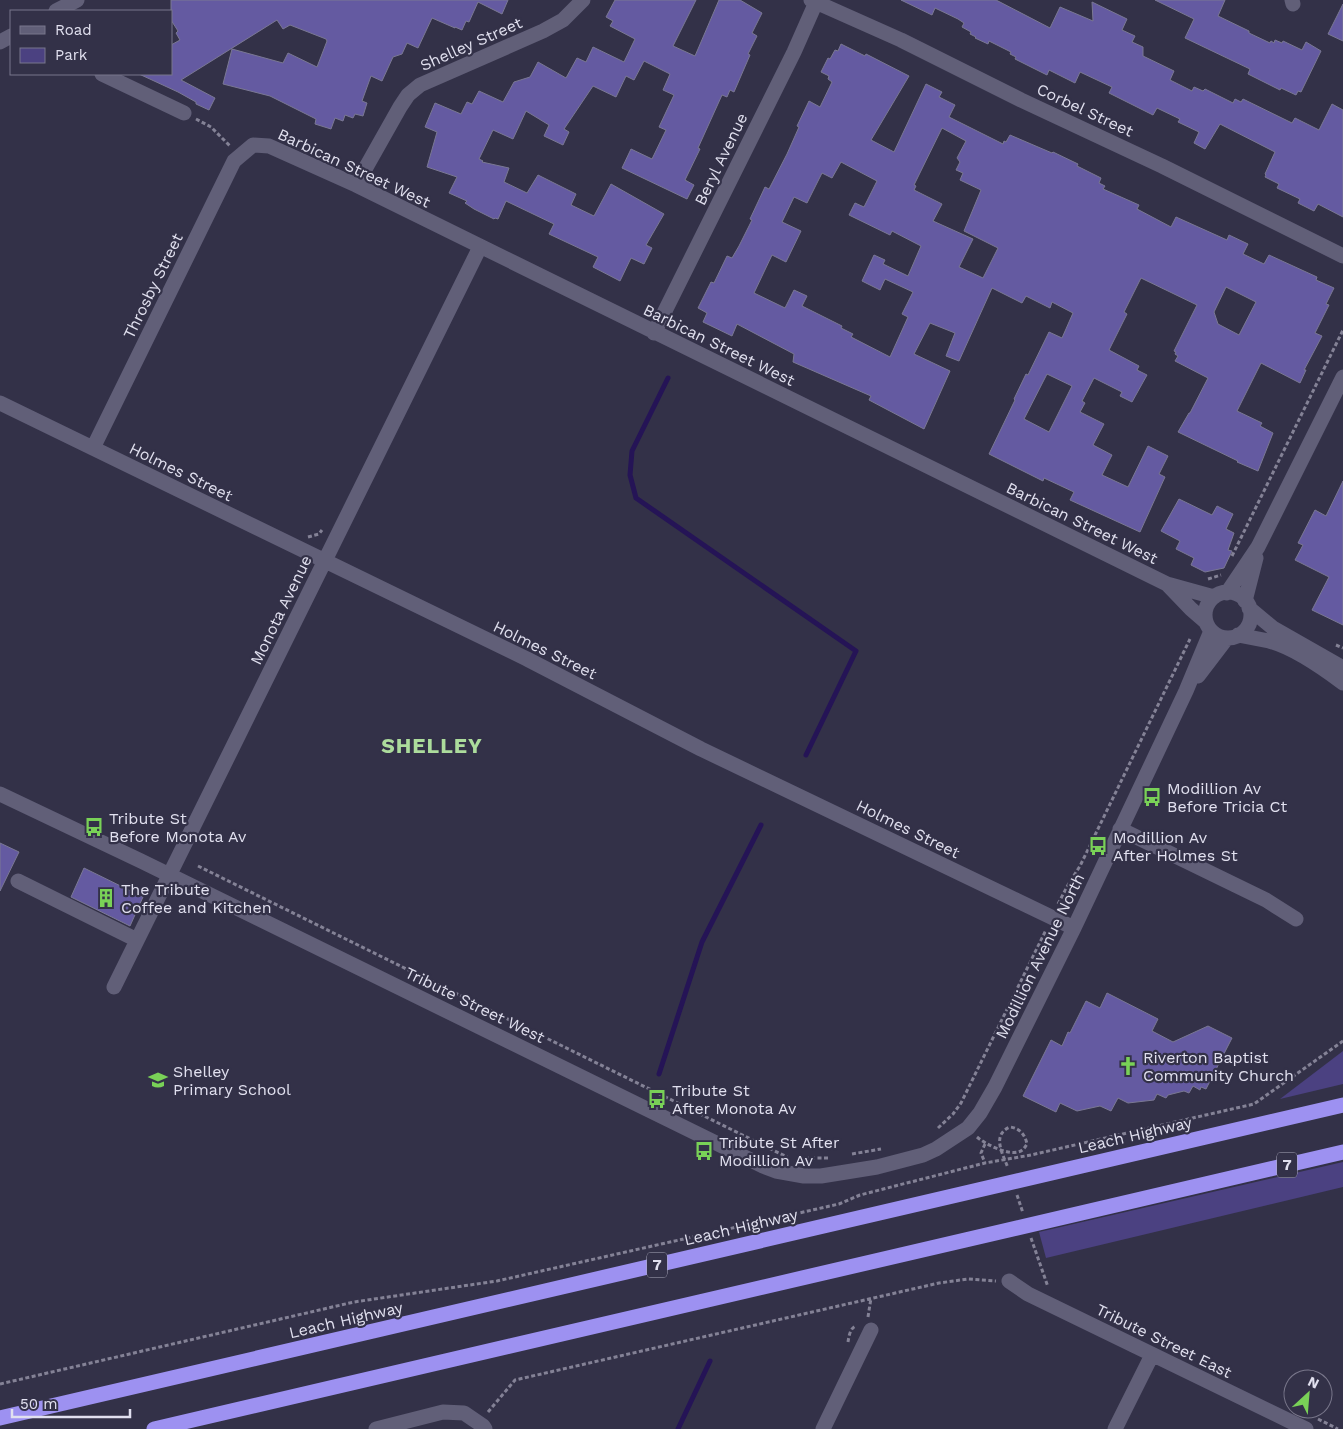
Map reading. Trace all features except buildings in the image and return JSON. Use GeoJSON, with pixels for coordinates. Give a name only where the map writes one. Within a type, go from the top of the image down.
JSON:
{"type":"FeatureCollection","features":[{"type":"Feature","properties":{"kind":"highway","name":"Leach Highway"},"geometry":{"type":"LineString","coordinates":[[0,1418],[1343,1105]]}},
{"type":"Feature","properties":{"kind":"highway","name":"7"},"geometry":{"type":"LineString","coordinates":[[154,1429],[1343,1152]]}},
{"type":"Feature","properties":{"kind":"street"},"geometry":{"type":"LineString","coordinates":[[58,10],[77,0]]}},
{"type":"Feature","properties":{"kind":"street","name":"Shelley Street"},"geometry":{"type":"LineString","coordinates":[[356,186],[400,107],[420,85],[543,31],[563,20],[583,0]]}},
{"type":"Feature","properties":{"kind":"street","name":"Corbel Street"},"geometry":{"type":"LineString","coordinates":[[815,1],[901,40],[1021,100],[1140,155],[1343,256]]}},
{"type":"Feature","properties":{"kind":"street","name":"Beryl Avenue"},"geometry":{"type":"LineString","coordinates":[[654,333],[794,52],[815,1]]}},
{"type":"Feature","properties":{"kind":"street"},"geometry":{"type":"LineString","coordinates":[[104,75],[184,113]]}},
{"type":"Feature","properties":{"kind":"street","name":"Barbican Street West"},"geometry":{"type":"LineString","coordinates":[[253,145],[269,146],[356,186],[1167,584],[1215,634],[1270,642],[1324,669],[1343,683]]}},
{"type":"Feature","properties":{"kind":"street","name":"Throsby Street"},"geometry":{"type":"LineString","coordinates":[[93,448],[234,160],[253,145]]}},
{"type":"Feature","properties":{"kind":"street","name":"Monota Avenue"},"geometry":{"type":"LineString","coordinates":[[114,987],[480,247]]}},
{"type":"Feature","properties":{"kind":"street"},"geometry":{"type":"LineString","coordinates":[[1208,626],[1206,608],[1221,595],[1258,547],[1343,377]]}},
{"type":"Feature","properties":{"kind":"street","name":"Holmes Street"},"geometry":{"type":"LineString","coordinates":[[0,403],[526,660],[702,750],[1074,928]]}},
{"type":"Feature","properties":{"kind":"street"},"geometry":{"type":"LineString","coordinates":[[1233,637],[1248,626],[1250,614],[1247,604],[1258,547]]}},
{"type":"Feature","properties":{"kind":"street","name":"Barbican Street West"},"geometry":{"type":"LineString","coordinates":[[1167,584],[1198,587],[1221,595],[1240,596],[1273,628],[1343,668]]}},
{"type":"Feature","properties":{"kind":"street","name":"Modillion Avenue North"},"geometry":{"type":"LineString","coordinates":[[947,1143],[968,1128],[980,1113],[995,1087],[1074,928],[1186,691],[1208,626]]}},
{"type":"Feature","properties":{"kind":"street","name":"Modillion Avenue North"},"geometry":{"type":"LineString","coordinates":[[1186,691],[1233,637]]}},
{"type":"Feature","properties":{"kind":"street","name":"Tribute Street West"},"geometry":{"type":"LineString","coordinates":[[0,794],[776,1171],[804,1176],[821,1176],[877,1168],[923,1155],[947,1143]]}},
{"type":"Feature","properties":{"kind":"street"},"geometry":{"type":"LineString","coordinates":[[1120,829],[1266,900],[1296,919]]}},
{"type":"Feature","properties":{"kind":"street"},"geometry":{"type":"LineString","coordinates":[[18,881],[137,940]]}},
{"type":"Feature","properties":{"kind":"street","name":"Tribute Street East"},"geometry":{"type":"LineString","coordinates":[[1009,1282],[1028,1294],[1306,1429]]}},
{"type":"Feature","properties":{"kind":"street"},"geometry":{"type":"LineString","coordinates":[[823,1429],[869,1326]]}},
{"type":"Feature","properties":{"kind":"street"},"geometry":{"type":"LineString","coordinates":[[1115,1429],[1152,1355]]}},
{"type":"Feature","properties":{"kind":"street"},"geometry":{"type":"LineString","coordinates":[[376,1429],[443,1412],[464,1414],[482,1426]]}},
{"type":"Feature","properties":{"kind":"path"},"geometry":{"type":"LineString","coordinates":[[184,113],[211,127],[239,155]]}},
{"type":"Feature","properties":{"kind":"path"},"geometry":{"type":"LineString","coordinates":[[1231,557],[1343,330]]}},
{"type":"Feature","properties":{"kind":"path"},"geometry":{"type":"LineString","coordinates":[[1198,587],[1223,575]]}},
{"type":"Feature","properties":{"kind":"path"},"geometry":{"type":"LineString","coordinates":[[934,1131],[953,1114],[961,1103],[1068,885],[1080,866],[1190,638],[1193,631],[1193,623],[1188,615],[1191,609]]}},
{"type":"Feature","properties":{"kind":"path"},"geometry":{"type":"LineString","coordinates":[[198,866],[790,1158],[829,1158]]}},
{"type":"Feature","properties":{"kind":"path"},"geometry":{"type":"LineString","coordinates":[[0,1384],[354,1302],[516,1277],[839,1204],[860,1196],[985,1163],[1031,1155],[1254,1104],[1343,1041]]}},
{"type":"Feature","properties":{"kind":"path"},"geometry":{"type":"LineString","coordinates":[[968,1128],[985,1144],[1017,1153],[1023,1150]]}},
{"type":"Feature","properties":{"kind":"path"},"geometry":{"type":"LineString","coordinates":[[985,1144],[981,1153],[985,1163]]}},
{"type":"Feature","properties":{"kind":"path"},"geometry":{"type":"LineString","coordinates":[[848,1155],[884,1148]]}},
{"type":"Feature","properties":{"kind":"path"},"geometry":{"type":"LineString","coordinates":[[482,1426],[515,1380],[939,1283],[968,1279],[1009,1282]]}},
{"type":"Feature","properties":{"kind":"path"},"geometry":{"type":"LineString","coordinates":[[869,1326],[871,1298]]}},
{"type":"Feature","properties":{"kind":"green space"},"geometry":{"type":"Polygon","coordinates":[[[1343,1051],[1343,1084],[1280,1099],[1343,1051]]]}},
{"type":"Feature","properties":{"kind":"green space"},"geometry":{"type":"Polygon","coordinates":[[[1343,1162],[1343,1187],[1046,1258],[1039,1232],[1343,1162]]]}},
{"type":"Feature","properties":{"kind":"waterway"},"geometry":{"type":"LineString","coordinates":[[668,378],[632,451],[630,475],[636,498],[856,651],[806,755]]}},
{"type":"Feature","properties":{"kind":"waterway"},"geometry":{"type":"LineString","coordinates":[[659,1074],[702,942],[761,825]]}},
{"type":"Feature","properties":{"kind":"waterway"},"geometry":{"type":"LineString","coordinates":[[678,1429],[710,1361]]}},
{"type":"Feature","properties":{"kind":"place","name":"Modillion Av Before Tricia Ct"},"geometry":{"type":"Point","coordinates":[1152,797]}},
{"type":"Feature","properties":{"kind":"place","name":"Tribute St Before Monota Av"},"geometry":{"type":"Point","coordinates":[94,827]}},
{"type":"Feature","properties":{"kind":"place","name":"Modillion Av After Holmes St"},"geometry":{"type":"Point","coordinates":[1098,846]}},
{"type":"Feature","properties":{"kind":"place","name":"The Tribute Coffee and Kitchen"},"geometry":{"type":"Point","coordinates":[106,898]}},
{"type":"Feature","properties":{"kind":"place","name":"Riverton Baptist Community Church"},"geometry":{"type":"Point","coordinates":[1128,1066]}},
{"type":"Feature","properties":{"kind":"place","name":"Shelley Primary School"},"geometry":{"type":"Point","coordinates":[158,1080]}},
{"type":"Feature","properties":{"kind":"place","name":"Tribute St After Monota Av"},"geometry":{"type":"Point","coordinates":[657,1099]}},
{"type":"Feature","properties":{"kind":"place","name":"Tribute St After Modillion Av"},"geometry":{"type":"Point","coordinates":[704,1151]}},
{"type":"Feature","properties":{"kind":"district","name":"SHELLEY"},"geometry":{"type":"Point","coordinates":[432,745]}}]}
